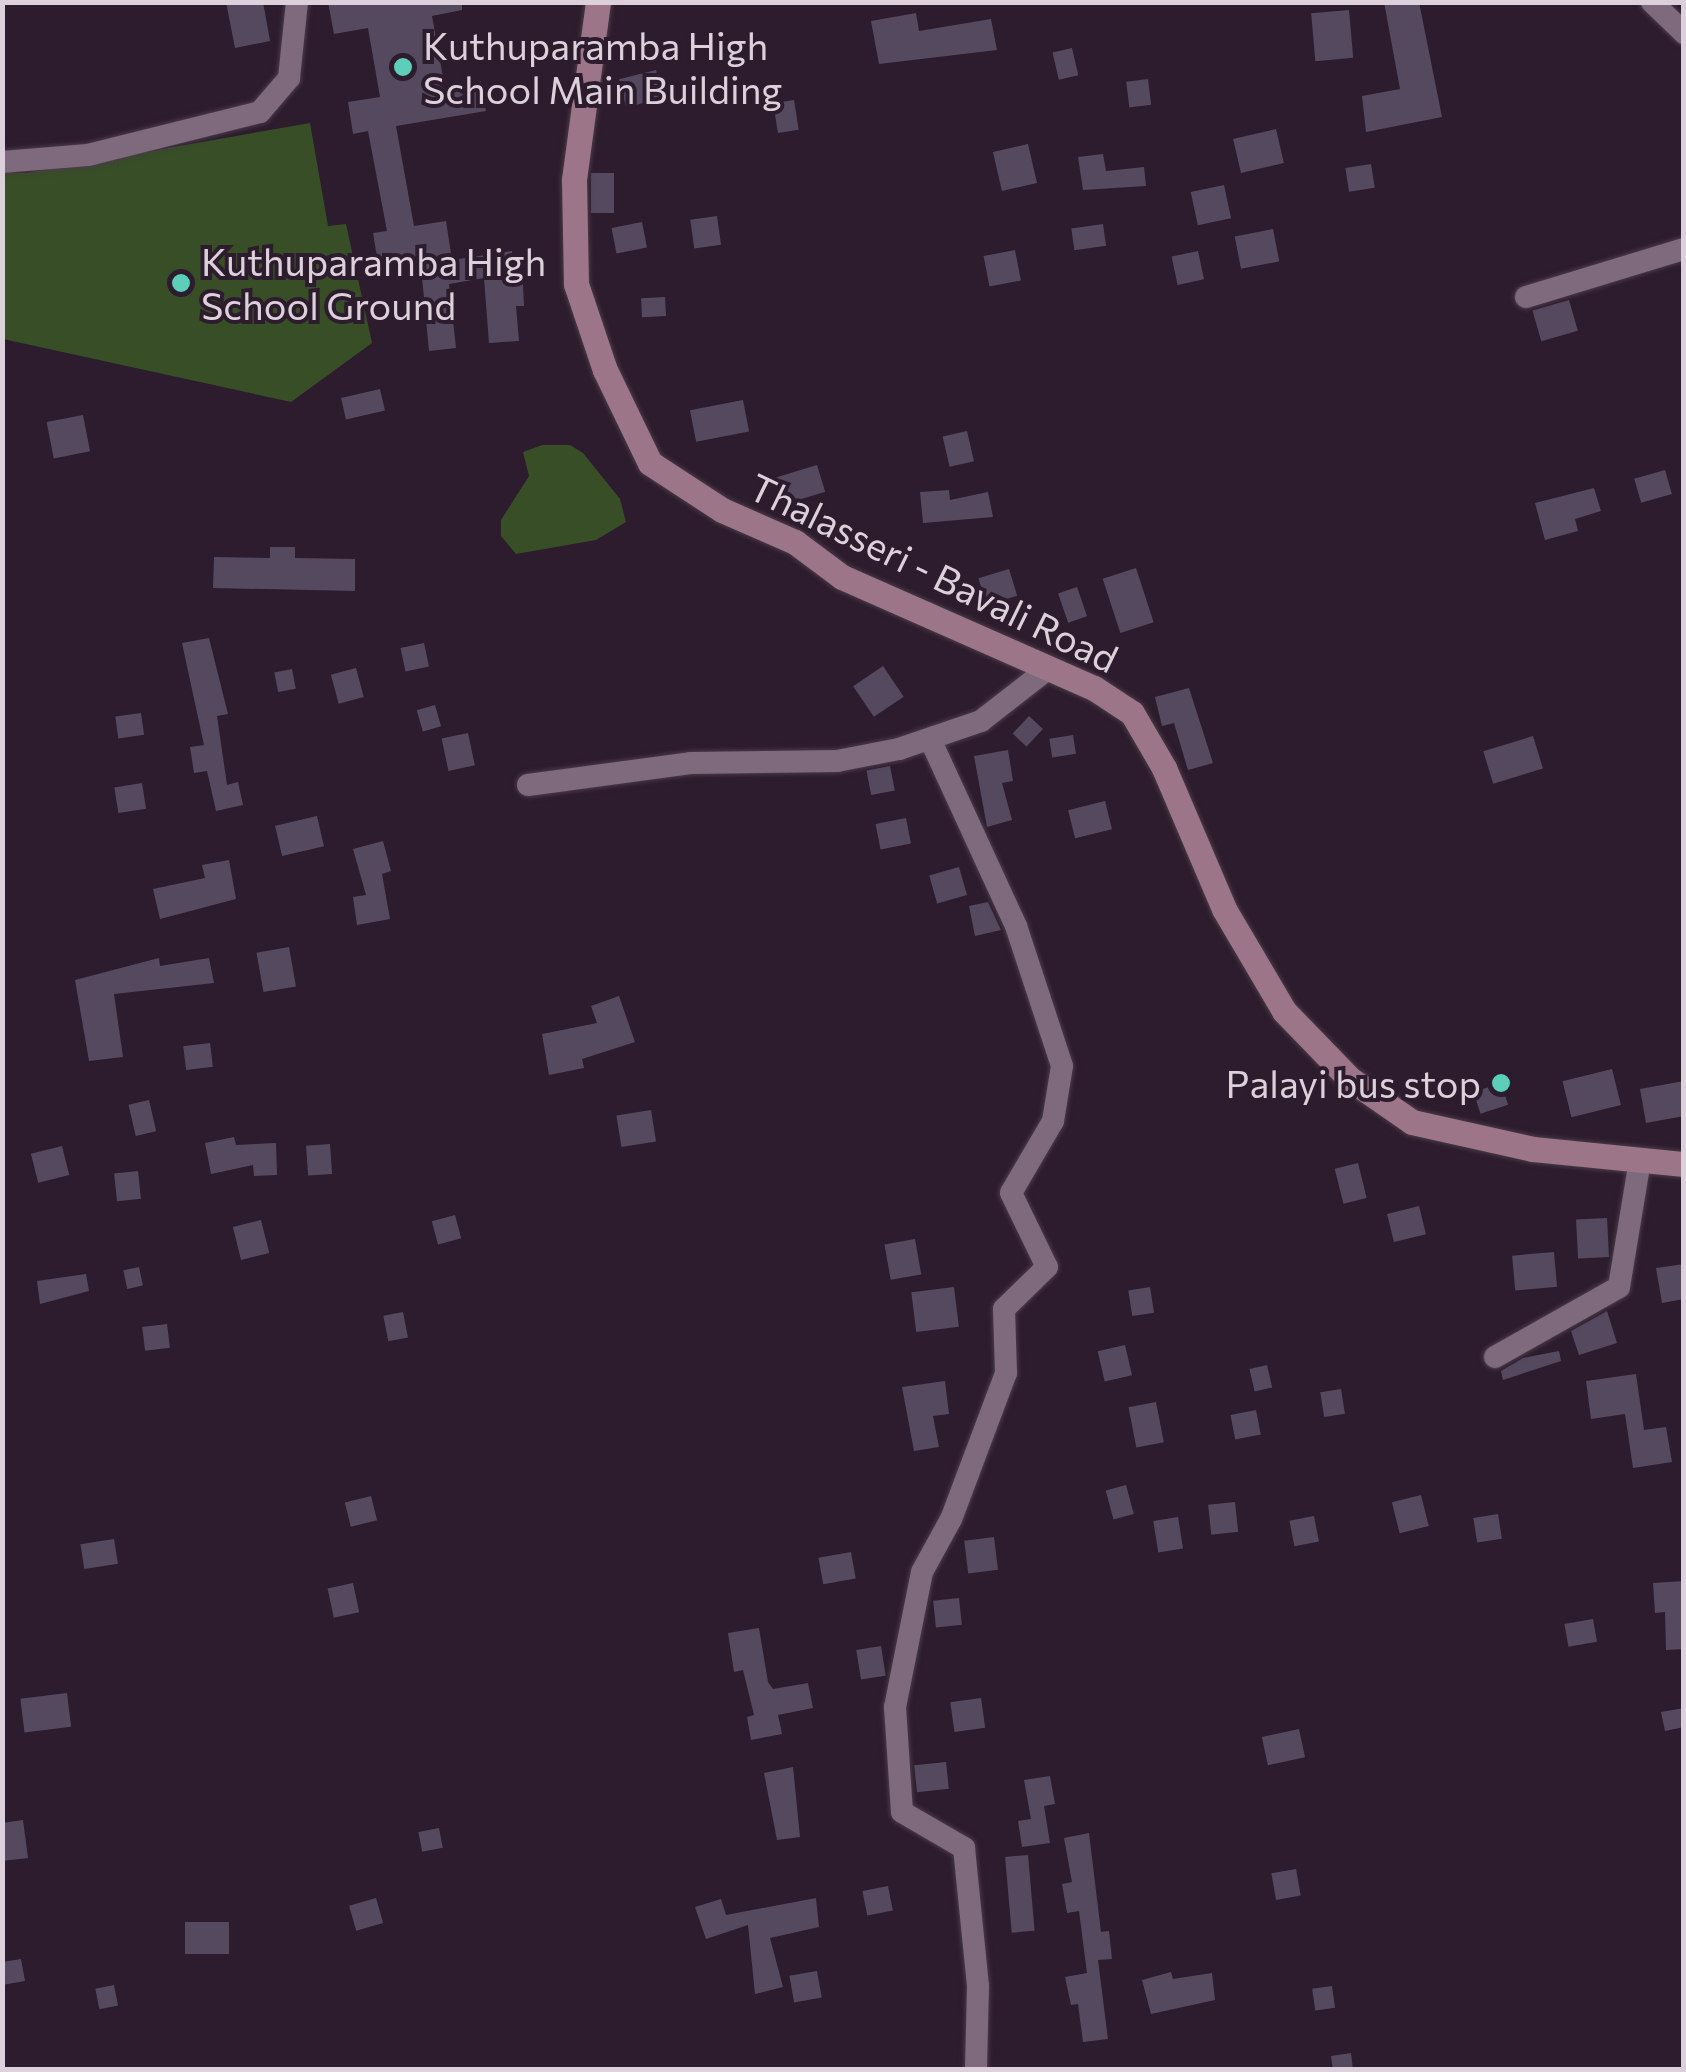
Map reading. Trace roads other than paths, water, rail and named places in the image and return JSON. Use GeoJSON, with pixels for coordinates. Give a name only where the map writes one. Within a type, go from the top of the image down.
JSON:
{"type":"FeatureCollection","features":[{"type":"Feature","properties":{"kind":"main road","name":"Thalasseri - Bavali Road"},"geometry":{"type":"LineString","coordinates":[[598,2],[574,180],[576,284],[604,370],[650,462],[722,510],[795,542],[842,577],[1049,668],[1132,713],[1164,768],[1224,909],[1274,994],[1350,1079],[1412,1122],[1533,1150],[1684,1164]]}},
{"type":"Feature","properties":{"kind":"street"},"geometry":{"type":"LineString","coordinates":[[2,162],[88,156],[260,112],[288,78],[297,2]]}},
{"type":"Feature","properties":{"kind":"street"},"geometry":{"type":"LineString","coordinates":[[1652,2],[1684,32]]}},
{"type":"Feature","properties":{"kind":"street"},"geometry":{"type":"LineString","coordinates":[[1526,297],[1684,249]]}},
{"type":"Feature","properties":{"kind":"street"},"geometry":{"type":"LineString","coordinates":[[528,785],[691,763],[837,761],[930,739],[981,721],[1049,668]]}},
{"type":"Feature","properties":{"kind":"street"},"geometry":{"type":"LineString","coordinates":[[930,739],[1016,926],[1062,1066],[1052,1121],[1012,1193],[1047,1267],[1004,1309],[1006,1373],[951,1519],[922,1572],[895,1708],[902,1812],[964,1848],[978,1986],[976,2070]]}},
{"type":"Feature","properties":{"kind":"street"},"geometry":{"type":"LineString","coordinates":[[1494,1357],[1618,1288],[1640,1160]]}},
{"type":"Feature","properties":{"kind":"place","name":"Kuthuparamba High School Main Building"},"geometry":{"type":"Point","coordinates":[403,67]}},
{"type":"Feature","properties":{"kind":"place","name":"Kuthuparamba High School Ground"},"geometry":{"type":"Point","coordinates":[181,283]}},
{"type":"Feature","properties":{"kind":"place","name":"Palayi bus stop"},"geometry":{"type":"Point","coordinates":[1501,1083]}}]}
